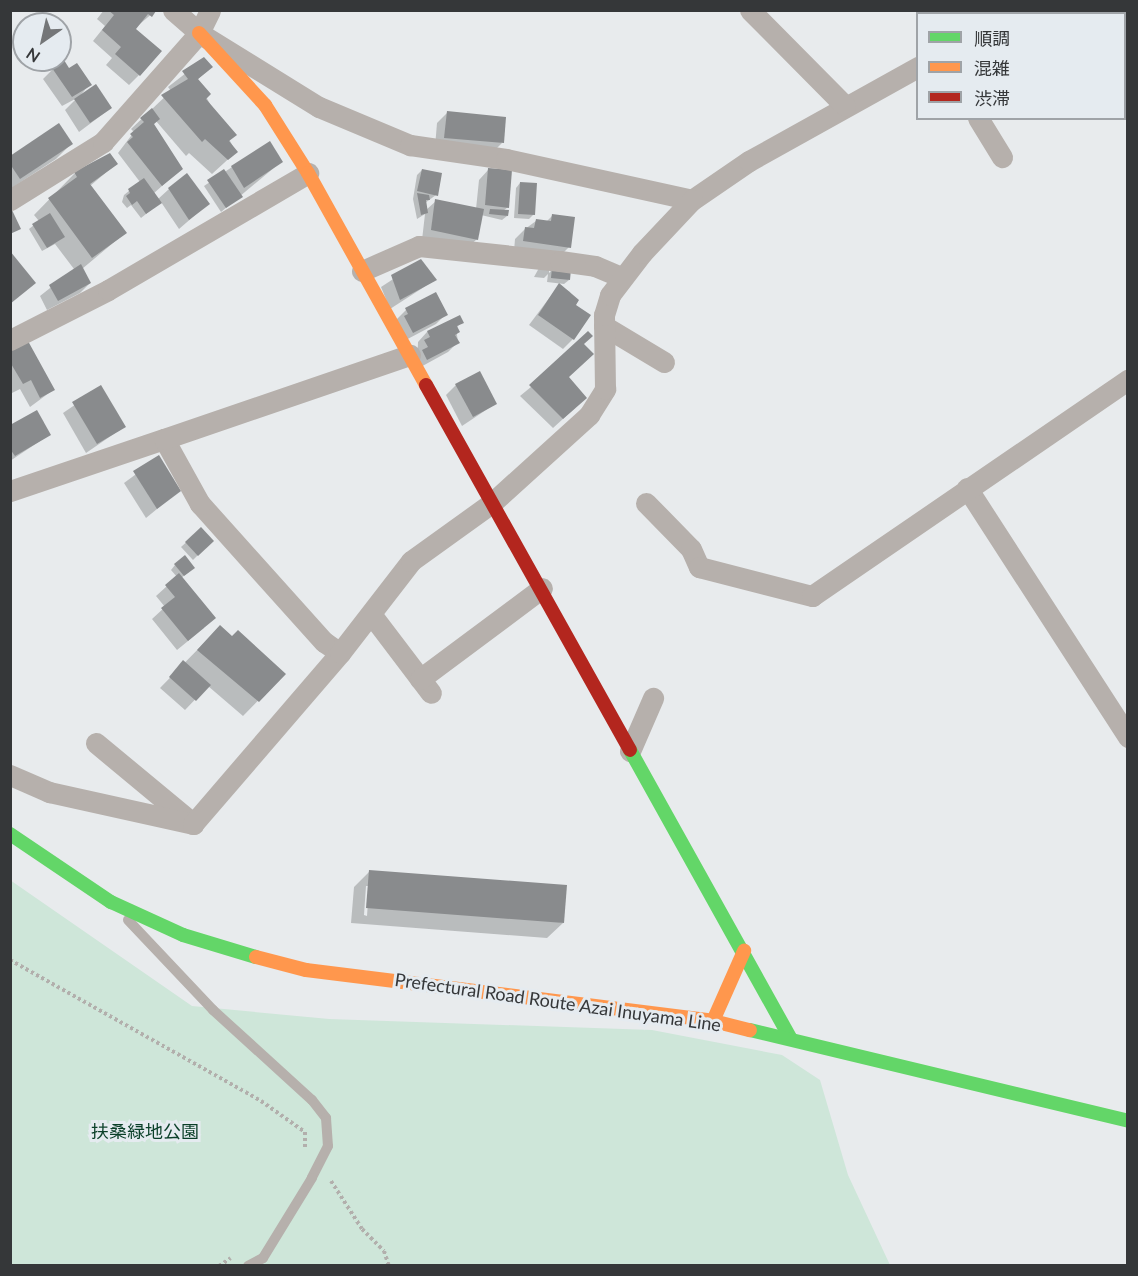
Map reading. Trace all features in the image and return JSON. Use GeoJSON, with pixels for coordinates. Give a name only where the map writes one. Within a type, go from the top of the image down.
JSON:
{"type":"FeatureCollection","features":[{"type":"Feature","properties":{"kind":"street"},"geometry":{"type":"LineString","coordinates":[[173,10],[199,33],[265,105],[308,173],[542,588],[790,1037]]}},
{"type":"Feature","properties":{"kind":"street"},"geometry":{"type":"LineString","coordinates":[[10,200],[103,142],[199,33],[210,10]]}},
{"type":"Feature","properties":{"kind":"street"},"geometry":{"type":"LineString","coordinates":[[750,10],[845,106]]}},
{"type":"Feature","properties":{"kind":"street"},"geometry":{"type":"LineString","coordinates":[[199,33],[319,107],[410,145],[506,159],[692,200]]}},
{"type":"Feature","properties":{"kind":"street"},"geometry":{"type":"LineString","coordinates":[[193,824],[340,653],[411,561],[493,502],[589,415],[605,389],[604,326],[610,295],[621,277],[692,200],[749,161],[916,68]]}},
{"type":"Feature","properties":{"kind":"street"},"geometry":{"type":"LineString","coordinates":[[979,120],[1002,157]]}},
{"type":"Feature","properties":{"kind":"street"},"geometry":{"type":"LineString","coordinates":[[10,340],[108,290],[308,173]]}},
{"type":"Feature","properties":{"kind":"street"},"geometry":{"type":"LineString","coordinates":[[362,271],[419,246],[596,266],[621,277]]}},
{"type":"Feature","properties":{"kind":"street"},"geometry":{"type":"LineString","coordinates":[[604,326],[664,362]]}},
{"type":"Feature","properties":{"kind":"street"},"geometry":{"type":"LineString","coordinates":[[10,491],[410,355]]}},
{"type":"Feature","properties":{"kind":"street"},"geometry":{"type":"LineString","coordinates":[[646,503],[691,549],[699,567],[812,596],[966,488],[1128,380]]}},
{"type":"Feature","properties":{"kind":"street"},"geometry":{"type":"LineString","coordinates":[[164,439],[200,504],[324,642],[340,653]]}},
{"type":"Feature","properties":{"kind":"street"},"geometry":{"type":"LineString","coordinates":[[966,488],[1128,737]]}},
{"type":"Feature","properties":{"kind":"street"},"geometry":{"type":"LineString","coordinates":[[371,614],[426,686],[542,588]]}},
{"type":"Feature","properties":{"kind":"street"},"geometry":{"type":"LineString","coordinates":[[630,751],[654,698]]}},
{"type":"Feature","properties":{"kind":"street"},"geometry":{"type":"LineString","coordinates":[[96,743],[193,824]]}},
{"type":"Feature","properties":{"kind":"street"},"geometry":{"type":"LineString","coordinates":[[10,776],[49,792],[193,824]]}},
{"type":"Feature","properties":{"kind":"street","name":"Prefectural Road Route Azai Inuyama Line"},"geometry":{"type":"LineString","coordinates":[[10,834],[111,902],[183,935],[306,970],[713,1021],[790,1037],[1128,1121]]}},
{"type":"Feature","properties":{"kind":"street"},"geometry":{"type":"LineString","coordinates":[[713,1021],[744,951]]}},
{"type":"Feature","properties":{"kind":"lane"},"geometry":{"type":"LineString","coordinates":[[111,902],[213,1010],[312,1100],[326,1118],[328,1146],[312,1178],[263,1258],[248,1266]]}},
{"type":"Feature","properties":{"kind":"path"},"geometry":{"type":"LineString","coordinates":[[10,960],[261,1101],[305,1132],[305,1155]]}},
{"type":"Feature","properties":{"kind":"path"},"geometry":{"type":"LineString","coordinates":[[329,1178],[362,1229],[384,1251],[388,1266]]}},
{"type":"Feature","properties":{"kind":"green space","name":"扶桑緑地公園"},"geometry":{"type":"Polygon","coordinates":[[[10,880],[192,1006],[329,1019],[652,1030],[782,1055],[820,1080],[848,1175],[890,1265],[11,1265],[10,880]]]}},
{"type":"Feature","properties":{"kind":"building"},"geometry":{"type":"Polygon","coordinates":[[[108,10],[156,11],[152,17],[148,14],[136,29],[162,51],[140,76],[115,54],[121,47],[102,30],[114,15],[108,10]]]}},
{"type":"Feature","properties":{"kind":"building"},"geometry":{"type":"Polygon","coordinates":[[[204,57],[213,67],[198,79],[211,94],[206,99],[237,135],[229,141],[238,152],[228,160],[205,139],[202,142],[161,95],[188,79],[182,71],[204,57]]]}},
{"type":"Feature","properties":{"kind":"building"},"geometry":{"type":"Polygon","coordinates":[[[77,63],[92,85],[72,97],[55,72],[72,72],[72,66],[77,63]]]}},
{"type":"Feature","properties":{"kind":"building"},"geometry":{"type":"Polygon","coordinates":[[[96,84],[112,108],[90,123],[74,99],[96,84]]]}},
{"type":"Feature","properties":{"kind":"building"},"geometry":{"type":"Polygon","coordinates":[[[152,108],[160,119],[154,124],[183,169],[162,186],[127,142],[133,137],[130,134],[144,122],[140,118],[152,108]]]}},
{"type":"Feature","properties":{"kind":"building"},"geometry":{"type":"Polygon","coordinates":[[[447,111],[506,117],[504,143],[444,138],[447,111]]]}},
{"type":"Feature","properties":{"kind":"building"},"geometry":{"type":"Polygon","coordinates":[[[59,123],[73,144],[20,179],[10,164],[10,156],[59,123]]]}},
{"type":"Feature","properties":{"kind":"building"},"geometry":{"type":"Polygon","coordinates":[[[270,141],[283,162],[244,188],[231,166],[270,141]]]}},
{"type":"Feature","properties":{"kind":"building"},"geometry":{"type":"Polygon","coordinates":[[[110,153],[118,164],[90,184],[127,233],[92,258],[48,198],[77,177],[74,172],[110,153]]]}},
{"type":"Feature","properties":{"kind":"building"},"geometry":{"type":"Polygon","coordinates":[[[488,168],[512,170],[509,208],[485,205],[488,168]]]}},
{"type":"Feature","properties":{"kind":"building"},"geometry":{"type":"Polygon","coordinates":[[[224,169],[243,197],[226,208],[207,180],[224,169]]]}},
{"type":"Feature","properties":{"kind":"building"},"geometry":{"type":"Polygon","coordinates":[[[422,169],[442,173],[438,196],[417,191],[422,169]]]}},
{"type":"Feature","properties":{"kind":"building"},"geometry":{"type":"Polygon","coordinates":[[[187,173],[210,204],[189,220],[168,188],[187,173]]]}},
{"type":"Feature","properties":{"kind":"building"},"geometry":{"type":"Polygon","coordinates":[[[144,178],[162,203],[146,214],[137,201],[132,205],[126,196],[130,193],[128,189],[144,178]]]}},
{"type":"Feature","properties":{"kind":"building"},"geometry":{"type":"Polygon","coordinates":[[[520,182],[537,183],[535,215],[518,214],[520,182]]]}},
{"type":"Feature","properties":{"kind":"building"},"geometry":{"type":"Polygon","coordinates":[[[417,193],[429,195],[430,200],[426,200],[428,213],[421,215],[417,193]]]}},
{"type":"Feature","properties":{"kind":"building"},"geometry":{"type":"Polygon","coordinates":[[[435,199],[484,209],[478,240],[431,230],[435,199]]]}},
{"type":"Feature","properties":{"kind":"building"},"geometry":{"type":"Polygon","coordinates":[[[490,209],[509,210],[508,216],[489,214],[490,209]]]}},
{"type":"Feature","properties":{"kind":"building"},"geometry":{"type":"Polygon","coordinates":[[[12,210],[21,229],[10,234],[10,211],[12,210]]]}},
{"type":"Feature","properties":{"kind":"building"},"geometry":{"type":"Polygon","coordinates":[[[50,213],[65,237],[47,248],[32,224],[50,213]]]}},
{"type":"Feature","properties":{"kind":"building"},"geometry":{"type":"Polygon","coordinates":[[[552,214],[575,217],[571,248],[523,241],[525,227],[534,228],[536,219],[551,221],[552,214]]]}},
{"type":"Feature","properties":{"kind":"building"},"geometry":{"type":"Polygon","coordinates":[[[10,251],[36,283],[10,304],[10,251]]]}},
{"type":"Feature","properties":{"kind":"building"},"geometry":{"type":"Polygon","coordinates":[[[421,259],[437,280],[400,300],[391,275],[421,259]]]}},
{"type":"Feature","properties":{"kind":"building"},"geometry":{"type":"Polygon","coordinates":[[[81,264],[91,283],[58,301],[49,285],[81,264]]]}},
{"type":"Feature","properties":{"kind":"building"},"geometry":{"type":"Polygon","coordinates":[[[552,267],[571,269],[570,280],[551,278],[552,267]]]}},
{"type":"Feature","properties":{"kind":"building"},"geometry":{"type":"Polygon","coordinates":[[[559,283],[579,300],[576,305],[591,315],[574,340],[538,315],[559,283]]]}},
{"type":"Feature","properties":{"kind":"building"},"geometry":{"type":"Polygon","coordinates":[[[436,292],[448,315],[413,333],[404,316],[408,314],[405,308],[436,292]]]}},
{"type":"Feature","properties":{"kind":"building"},"geometry":{"type":"Polygon","coordinates":[[[460,315],[464,323],[457,326],[460,332],[455,335],[460,343],[427,360],[422,350],[428,347],[424,340],[430,337],[427,331],[460,315]]]}},
{"type":"Feature","properties":{"kind":"building"},"geometry":{"type":"Polygon","coordinates":[[[588,331],[593,336],[584,344],[594,354],[569,377],[587,398],[563,419],[529,385],[588,331]]]}},
{"type":"Feature","properties":{"kind":"building"},"geometry":{"type":"Polygon","coordinates":[[[28,341],[55,390],[40,398],[31,380],[23,384],[10,362],[10,350],[28,341]]]}},
{"type":"Feature","properties":{"kind":"building"},"geometry":{"type":"Polygon","coordinates":[[[480,371],[497,404],[473,417],[455,384],[480,371]]]}},
{"type":"Feature","properties":{"kind":"building"},"geometry":{"type":"Polygon","coordinates":[[[101,385],[126,427],[97,444],[72,402],[101,385]]]}},
{"type":"Feature","properties":{"kind":"building"},"geometry":{"type":"Polygon","coordinates":[[[37,410],[51,435],[15,456],[10,449],[10,425],[37,410]]]}},
{"type":"Feature","properties":{"kind":"building"},"geometry":{"type":"Polygon","coordinates":[[[159,455],[181,491],[157,509],[133,471],[159,455]]]}},
{"type":"Feature","properties":{"kind":"building"},"geometry":{"type":"Polygon","coordinates":[[[201,527],[214,541],[198,556],[185,542],[201,527]]]}},
{"type":"Feature","properties":{"kind":"building"},"geometry":{"type":"Polygon","coordinates":[[[185,555],[195,568],[184,576],[174,564],[185,555]]]}},
{"type":"Feature","properties":{"kind":"building"},"geometry":{"type":"Polygon","coordinates":[[[179,573],[216,618],[188,641],[161,608],[175,597],[165,585],[179,573]]]}},
{"type":"Feature","properties":{"kind":"building"},"geometry":{"type":"Polygon","coordinates":[[[220,625],[232,636],[238,630],[286,674],[259,702],[197,650],[220,625]]]}},
{"type":"Feature","properties":{"kind":"building"},"geometry":{"type":"Polygon","coordinates":[[[183,660],[211,685],[196,701],[169,677],[183,660]]]}},
{"type":"Feature","properties":{"kind":"building"},"geometry":{"type":"Polygon","coordinates":[[[369,870],[567,885],[564,923],[366,908],[369,870]]]}},
{"type":"Feature","properties":{"kind":"traffic: fast"},"geometry":{"type":"LineString","coordinates":[[630,750],[790,1037]]}},
{"type":"Feature","properties":{"kind":"traffic: fast"},"geometry":{"type":"LineString","coordinates":[[10,834],[111,902],[183,935],[256,957]]}},
{"type":"Feature","properties":{"kind":"traffic: fast"},"geometry":{"type":"LineString","coordinates":[[750,1030],[1128,1121]]}},
{"type":"Feature","properties":{"kind":"traffic: slow"},"geometry":{"type":"LineString","coordinates":[[199,33],[265,105],[308,173],[426,385]]}},
{"type":"Feature","properties":{"kind":"traffic: slow"},"geometry":{"type":"LineString","coordinates":[[713,1021],[744,951]]}},
{"type":"Feature","properties":{"kind":"traffic: slow"},"geometry":{"type":"LineString","coordinates":[[256,957],[306,970],[713,1021],[750,1030]]}},
{"type":"Feature","properties":{"kind":"traffic: jam"},"geometry":{"type":"LineString","coordinates":[[426,385],[630,750]]}}]}
